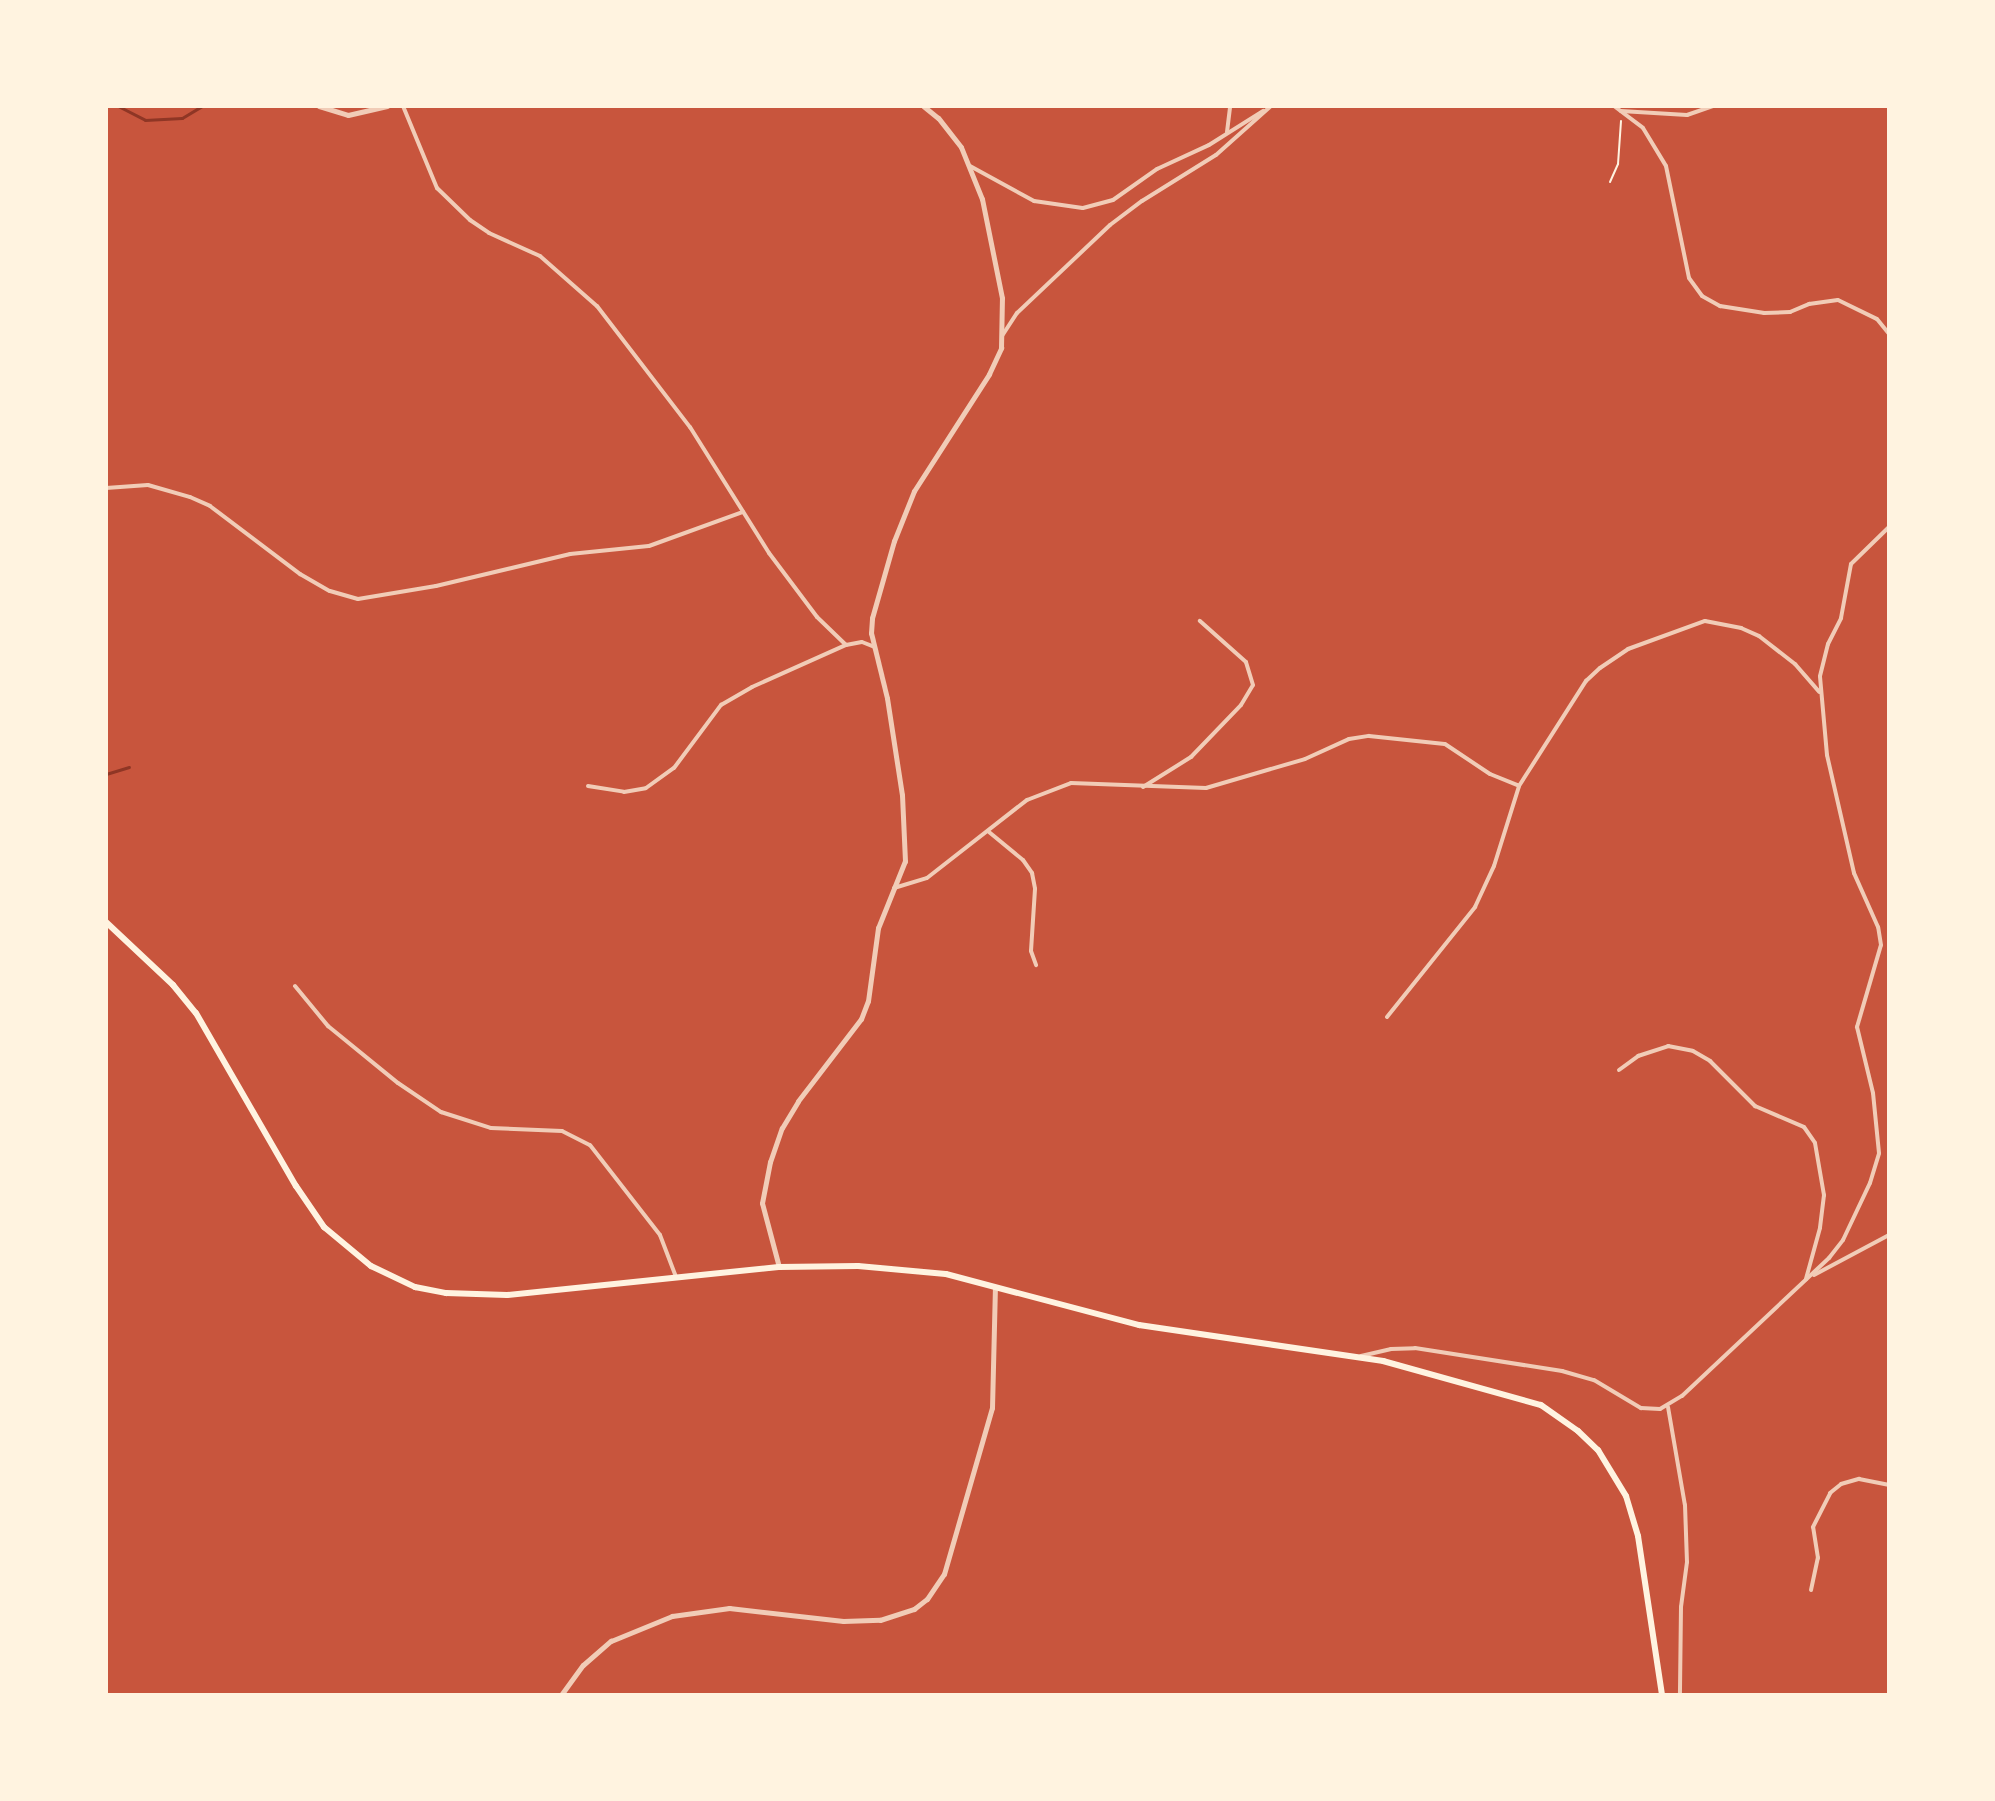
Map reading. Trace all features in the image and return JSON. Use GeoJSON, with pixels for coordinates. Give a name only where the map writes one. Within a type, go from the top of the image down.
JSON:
{"type":"FeatureCollection","features":[{"type":"Feature","properties":{"kind":"main road"},"geometry":{"type":"LineString","coordinates":[[106,922],[173,985],[196,1013],[312,1210],[340,1243],[371,1266],[415,1287],[446,1293],[507,1295],[779,1267],[858,1266],[946,1274],[1139,1325],[1359,1357],[1533,1402],[1554,1412],[1598,1450],[1626,1496],[1638,1536],[1662,1695]]}},
{"type":"Feature","properties":{"kind":"street"},"geometry":{"type":"LineString","coordinates":[[319,106],[348,115],[387,106]]}},
{"type":"Feature","properties":{"kind":"street"},"geometry":{"type":"LineString","coordinates":[[403,106],[437,188],[470,220],[540,256],[597,306],[690,427],[743,512],[817,617],[846,645]]}},
{"type":"Feature","properties":{"kind":"street"},"geometry":{"type":"LineString","coordinates":[[923,106],[950,132],[970,166],[989,224],[997,266],[1003,314],[1002,336]]}},
{"type":"Feature","properties":{"kind":"street"},"geometry":{"type":"LineString","coordinates":[[1227,132],[1230,106]]}},
{"type":"Feature","properties":{"kind":"street"},"geometry":{"type":"LineString","coordinates":[[1614,106],[1643,128],[1666,166],[1689,278],[1702,296],[1720,306],[1764,313],[1790,312],[1809,304],[1838,300],[1877,319],[1889,334]]}},
{"type":"Feature","properties":{"kind":"street"},"geometry":{"type":"LineString","coordinates":[[1619,111],[1645,115],[1687,115],[1713,106]]}},
{"type":"Feature","properties":{"kind":"street"},"geometry":{"type":"LineString","coordinates":[[970,166],[1034,201],[1083,208],[1113,200],[1157,169],[1209,145],[1269,108]]}},
{"type":"Feature","properties":{"kind":"street"},"geometry":{"type":"LineString","coordinates":[[779,1267],[762,1203],[770,1162],[782,1128],[798,1101],[861,1019],[868,1001],[878,928],[905,861],[906,828],[887,698],[871,633],[874,610],[914,491],[989,374],[1002,336],[1017,313],[1110,225],[1216,155],[1269,108]]}},
{"type":"Feature","properties":{"kind":"street"},"geometry":{"type":"LineString","coordinates":[[106,488],[148,485],[190,497],[210,506],[310,580],[345,598],[358,599],[410,592],[570,554],[649,546],[743,512]]}},
{"type":"Feature","properties":{"kind":"street"},"geometry":{"type":"LineString","coordinates":[[1359,1357],[1404,1347],[1498,1361],[1577,1374],[1610,1388],[1641,1408],[1668,1407],[1806,1279],[1843,1240],[1870,1183],[1879,1153],[1873,1093],[1857,1027],[1861,1006],[1878,966],[1880,935],[1854,873],[1827,755],[1820,676],[1828,644],[1841,618],[1847,575],[1863,550],[1889,527]]}},
{"type":"Feature","properties":{"kind":"street"},"geometry":{"type":"LineString","coordinates":[[1141,788],[1191,757],[1251,691],[1253,680],[1250,668],[1200,621]]}},
{"type":"Feature","properties":{"kind":"street"},"geometry":{"type":"LineString","coordinates":[[1387,1017],[1475,907],[1494,866],[1519,786],[1586,681],[1600,668],[1628,649],[1699,622],[1729,624],[1759,636],[1795,664],[1821,693]]}},
{"type":"Feature","properties":{"kind":"street"},"geometry":{"type":"LineString","coordinates":[[588,786],[624,792],[646,788],[674,768],[721,705],[752,687],[846,645],[862,642],[875,647]]}},
{"type":"Feature","properties":{"kind":"street"},"geometry":{"type":"LineString","coordinates":[[894,888],[927,878],[989,832],[1013,809],[1058,787],[1095,782],[1141,788],[1206,788],[1305,759],[1349,739],[1369,736],[1445,744],[1490,774],[1519,786]]}},
{"type":"Feature","properties":{"kind":"street"},"geometry":{"type":"LineString","coordinates":[[989,832],[1023,860],[1032,873],[1035,889],[1031,951],[1036,965]]}},
{"type":"Feature","properties":{"kind":"street"},"geometry":{"type":"LineString","coordinates":[[295,986],[328,1026],[398,1083],[441,1112],[483,1126],[562,1131],[590,1145],[655,1227],[669,1251],[677,1279]]}},
{"type":"Feature","properties":{"kind":"street"},"geometry":{"type":"LineString","coordinates":[[1619,1070],[1638,1056],[1668,1046],[1693,1051],[1710,1061],[1755,1106],[1804,1127],[1815,1143],[1824,1195],[1820,1228],[1806,1279]]}},
{"type":"Feature","properties":{"kind":"street"},"geometry":{"type":"LineString","coordinates":[[1806,1279],[1889,1235]]}},
{"type":"Feature","properties":{"kind":"street"},"geometry":{"type":"LineString","coordinates":[[561,1695],[583,1665],[611,1641],[672,1616],[729,1608],[843,1621],[880,1620],[914,1609],[927,1599],[944,1574],[992,1408],[995,1286]]}},
{"type":"Feature","properties":{"kind":"street"},"geometry":{"type":"LineString","coordinates":[[1668,1407],[1685,1505],[1687,1562],[1681,1607],[1680,1695]]}},
{"type":"Feature","properties":{"kind":"street"},"geometry":{"type":"LineString","coordinates":[[1811,1590],[1818,1558],[1813,1527],[1830,1493],[1841,1484],[1859,1479],[1889,1485]]}},
{"type":"Feature","properties":{"kind":"path"},"geometry":{"type":"LineString","coordinates":[[1610,182],[1618,164],[1622,138],[1619,111]]}},
{"type":"Feature","properties":{"kind":"waterway"},"geometry":{"type":"LineString","coordinates":[[118,106],[145,120],[182,118],[202,106]]}},
{"type":"Feature","properties":{"kind":"waterway"},"geometry":{"type":"LineString","coordinates":[[106,774],[129,767]]}}]}
